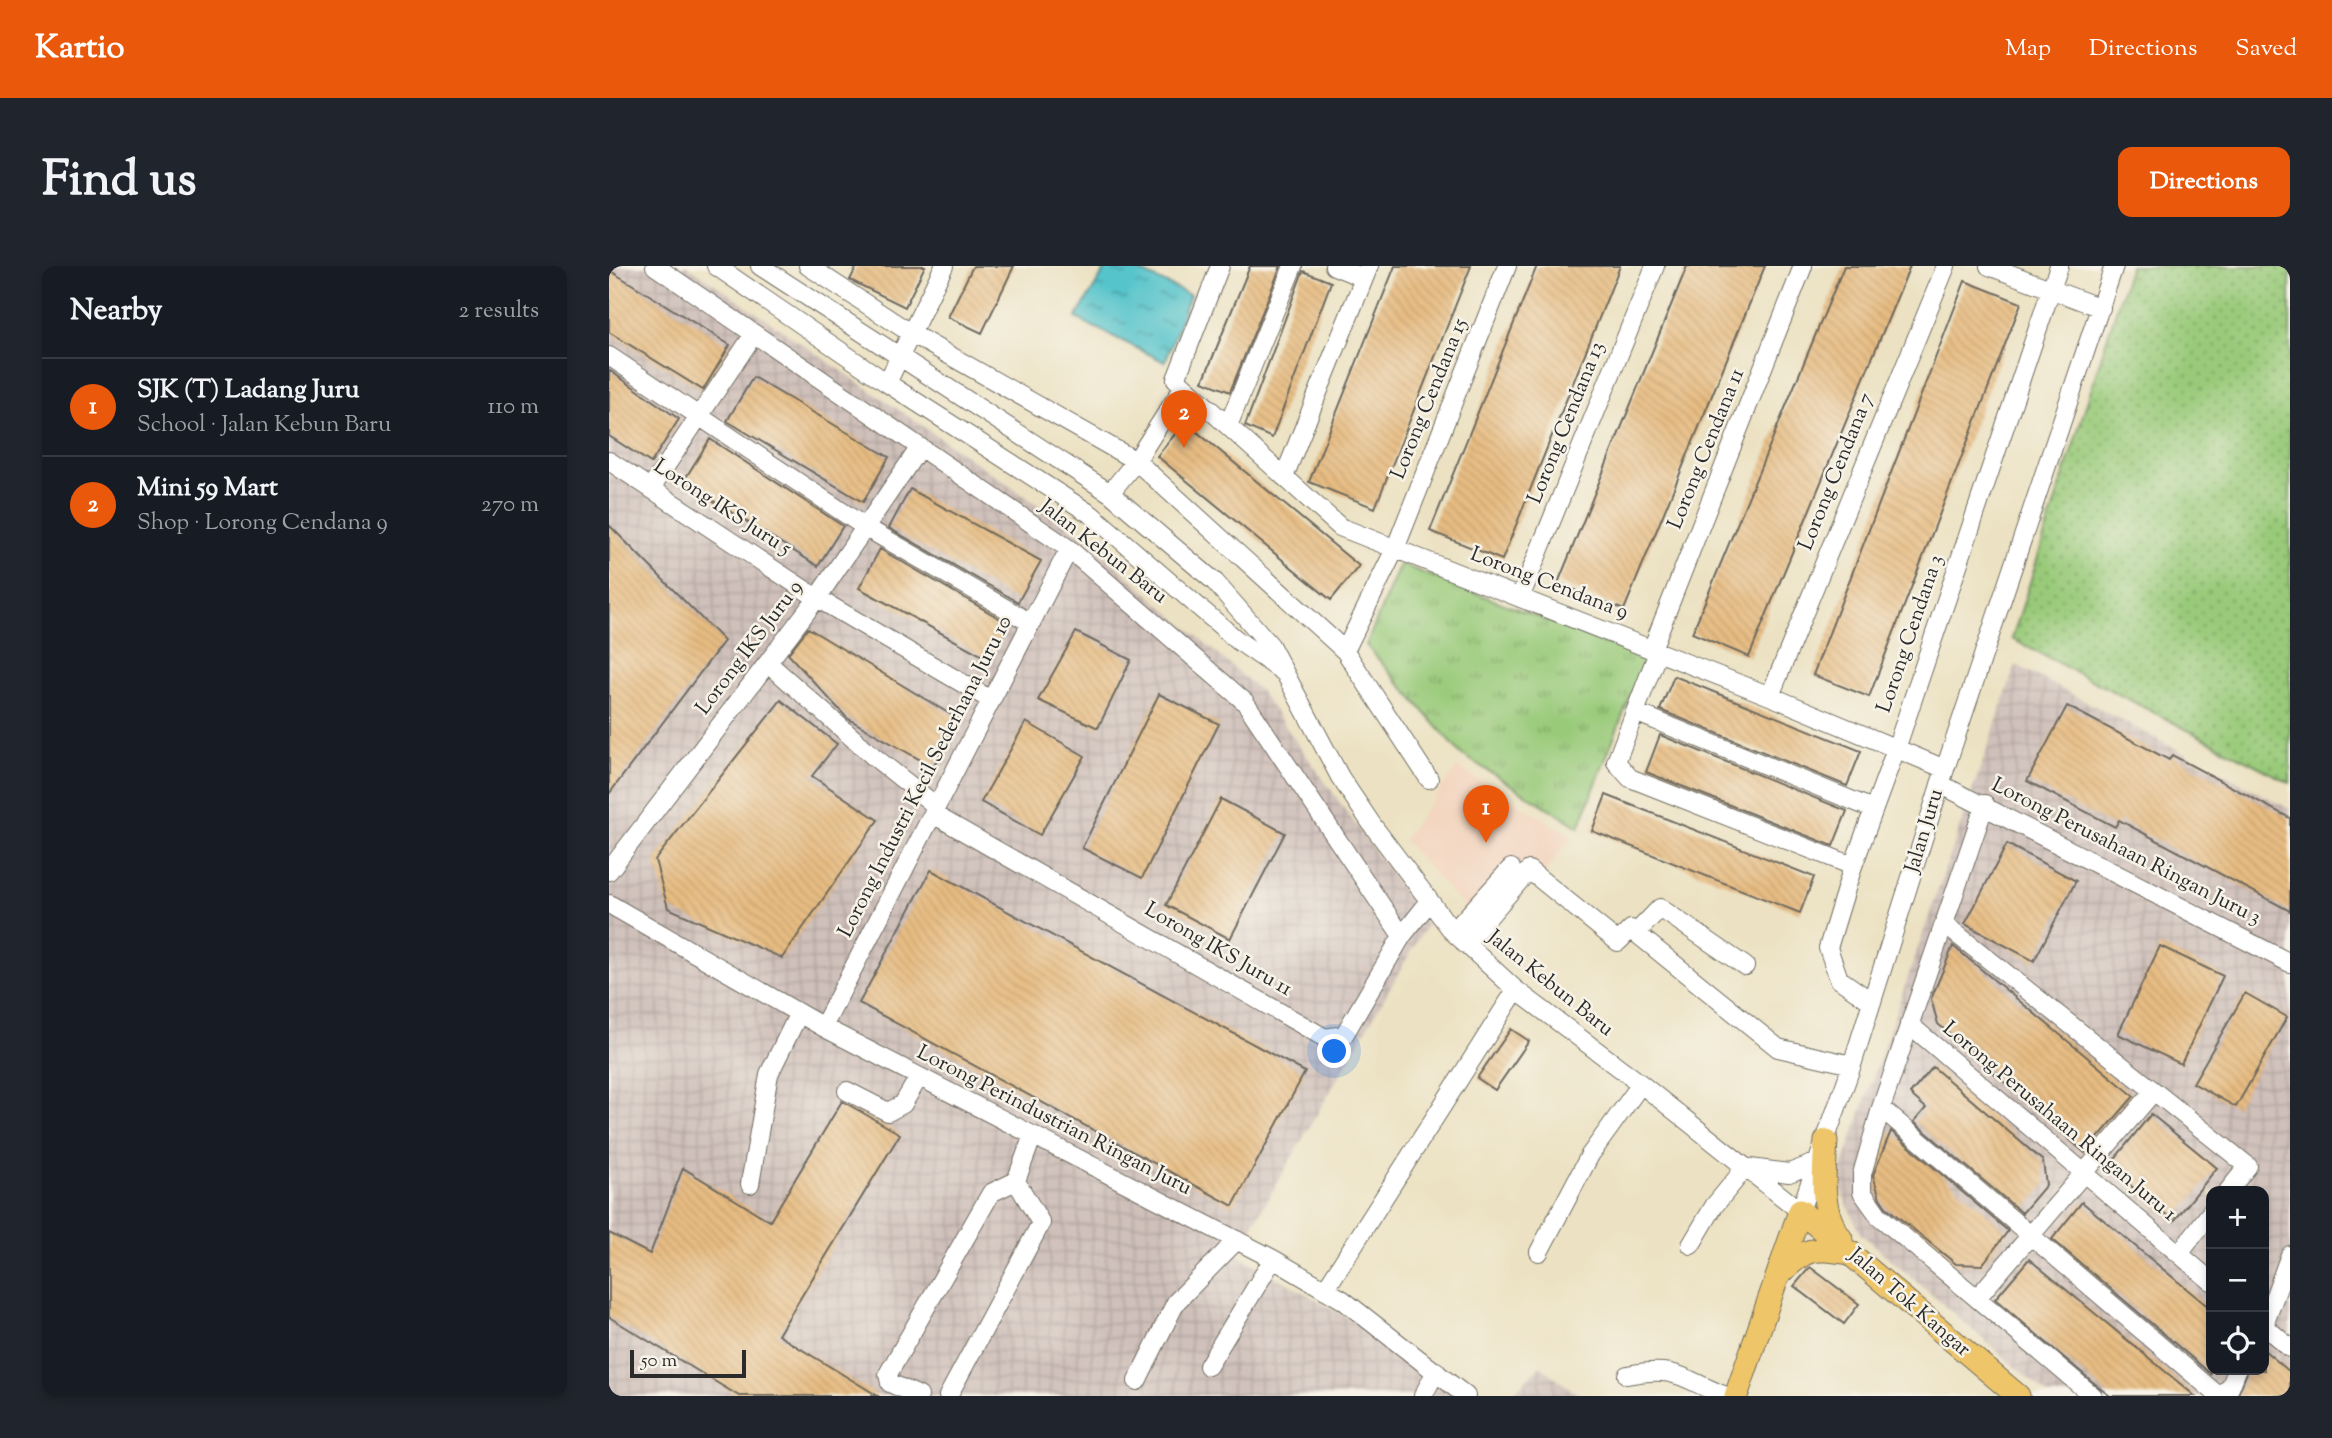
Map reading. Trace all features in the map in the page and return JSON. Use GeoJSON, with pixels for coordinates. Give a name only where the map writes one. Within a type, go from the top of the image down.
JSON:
{"type":"FeatureCollection","features":[{"type":"Feature","properties":{"kind":"main road"},"geometry":{"type":"LineString","coordinates":[[1822,1152],[1823,1192],[1829,1220],[1851,1253]]}},
{"type":"Feature","properties":{"kind":"main road","name":"Jalan Tok Kangar"},"geometry":{"type":"LineString","coordinates":[[1800,1211],[2018,1396]]}},
{"type":"Feature","properties":{"kind":"main road","name":"Jalan Juru"},"geometry":{"type":"LineString","coordinates":[[1736,1396],[1800,1211]]}},
{"type":"Feature","properties":{"kind":"main road"},"geometry":{"type":"LineString","coordinates":[[1774,1281],[1804,1251],[1824,1249],[1851,1253]]}},
{"type":"Feature","properties":{"kind":"street","name":"Jalan Kebun Baru"},"geometry":{"type":"LineString","coordinates":[[655,266],[1069,549],[1245,702],[1402,936]]}},
{"type":"Feature","properties":{"kind":"street","name":"Jalan Kebun Baru"},"geometry":{"type":"LineString","coordinates":[[716,266],[887,383],[1092,515],[1237,640],[1282,671]]}},
{"type":"Feature","properties":{"kind":"street","name":"Jalan Kebun Baru"},"geometry":{"type":"LineString","coordinates":[[760,266],[899,359],[1110,493],[1215,582],[1270,645],[1340,777],[1429,902],[1459,938],[1516,990],[1641,1084],[1800,1211]]}},
{"type":"Feature","properties":{"kind":"street"},"geometry":{"type":"LineString","coordinates":[[808,266],[912,334],[1136,461],[1345,651],[1429,779]]}},
{"type":"Feature","properties":{"kind":"street"},"geometry":{"type":"LineString","coordinates":[[887,383],[944,266]]}},
{"type":"Feature","properties":{"kind":"street"},"geometry":{"type":"LineString","coordinates":[[1228,426],[1293,266]]}},
{"type":"Feature","properties":{"kind":"street"},"geometry":{"type":"LineString","coordinates":[[1284,477],[1366,272],[1334,266]]}},
{"type":"Feature","properties":{"kind":"street","name":"Lorong Cendana 15"},"geometry":{"type":"LineString","coordinates":[[1345,651],[1395,550],[1507,266]]}},
{"type":"Feature","properties":{"kind":"street","name":"Lorong Cendana 13"},"geometry":{"type":"LineString","coordinates":[[1520,598],[1655,266]]}},
{"type":"Feature","properties":{"kind":"street","name":"Lorong Cendana 11"},"geometry":{"type":"LineString","coordinates":[[1803,266],[1655,650],[1616,762],[1630,778],[1853,866]]}},
{"type":"Feature","properties":{"kind":"street","name":"Lorong Cendana 7"},"geometry":{"type":"LineString","coordinates":[[1770,696],[1945,266]]}},
{"type":"Feature","properties":{"kind":"street"},"geometry":{"type":"LineString","coordinates":[[1989,266],[2101,308]]}},
{"type":"Feature","properties":{"kind":"street","name":"Lorong Cendana 3"},"geometry":{"type":"LineString","coordinates":[[1872,1002],[1839,979],[1828,948],[1853,866],[1896,749],[2059,266]]}},
{"type":"Feature","properties":{"kind":"street","name":"Jalan Juru"},"geometry":{"type":"LineString","coordinates":[[1800,1211],[1852,1065],[1942,776],[2114,266]]}},
{"type":"Feature","properties":{"kind":"street"},"geometry":{"type":"LineString","coordinates":[[1110,493],[1136,461],[1180,383],[1213,271]]}},
{"type":"Feature","properties":{"kind":"street"},"geometry":{"type":"LineString","coordinates":[[651,488],[754,334]]}},
{"type":"Feature","properties":{"kind":"street"},"geometry":{"type":"LineString","coordinates":[[609,356],[865,527],[1031,623]]}},
{"type":"Feature","properties":{"kind":"street","name":"Lorong Cendana 9"},"geometry":{"type":"LineString","coordinates":[[1180,383],[1340,527],[1770,696],[1896,749],[1942,776]]}},
{"type":"Feature","properties":{"kind":"street","name":"Lorong IKS Juru 9"},"geometry":{"type":"LineString","coordinates":[[609,871],[817,598],[919,447]]}},
{"type":"Feature","properties":{"kind":"street","name":"Lorong IKS Juru 5"},"geometry":{"type":"LineString","coordinates":[[609,461],[817,598],[991,700]]}},
{"type":"Feature","properties":{"kind":"street","name":"Lorong Industri Kecil Sederhana Juru 10"},"geometry":{"type":"LineString","coordinates":[[823,1027],[1069,549]]}},
{"type":"Feature","properties":{"kind":"street"},"geometry":{"type":"LineString","coordinates":[[768,663],[935,810]]}},
{"type":"Feature","properties":{"kind":"street"},"geometry":{"type":"LineString","coordinates":[[1635,712],[1873,809]]}},
{"type":"Feature","properties":{"kind":"street","name":"Lorong Perusahaan Ringan Juru 3"},"geometry":{"type":"LineString","coordinates":[[1942,776],[1985,804],[2290,963]]}},
{"type":"Feature","properties":{"kind":"street"},"geometry":{"type":"LineString","coordinates":[[1985,804],[1881,1108],[1862,1174],[1862,1192],[1879,1216],[2093,1396]]}},
{"type":"Feature","properties":{"kind":"street","name":"Lorong IKS Juru 11"},"geometry":{"type":"LineString","coordinates":[[935,810],[1325,1038],[1344,1035],[1402,936],[1429,902]]}},
{"type":"Feature","properties":{"kind":"street"},"geometry":{"type":"LineString","coordinates":[[1459,938],[1511,868]]}},
{"type":"Feature","properties":{"kind":"street"},"geometry":{"type":"LineString","coordinates":[[1459,938],[1529,870],[1618,942],[1631,929],[1778,1048],[1852,1065]]}},
{"type":"Feature","properties":{"kind":"street","name":"Lorong Perindustrian Ringan Juru"},"geometry":{"type":"LineString","coordinates":[[609,904],[823,1027],[1273,1259],[1325,1290],[1466,1396]]}},
{"type":"Feature","properties":{"kind":"street"},"geometry":{"type":"LineString","coordinates":[[1636,933],[1660,908],[1745,966]]}},
{"type":"Feature","properties":{"kind":"street"},"geometry":{"type":"LineString","coordinates":[[1944,924],[2248,1166],[2232,1186]]}},
{"type":"Feature","properties":{"kind":"street"},"geometry":{"type":"LineString","coordinates":[[1325,1290],[1516,990]]}},
{"type":"Feature","properties":{"kind":"street"},"geometry":{"type":"LineString","coordinates":[[750,1184],[769,1074],[799,1013]]}},
{"type":"Feature","properties":{"kind":"street","name":"Lorong Perusahaan Ringan Juru 1"},"geometry":{"type":"LineString","coordinates":[[1909,1024],[2206,1277]]}},
{"type":"Feature","properties":{"kind":"street"},"geometry":{"type":"LineString","coordinates":[[847,1091],[888,1112],[903,1104],[919,1077]]}},
{"type":"Feature","properties":{"kind":"street"},"geometry":{"type":"LineString","coordinates":[[1539,1252],[1590,1155],[1641,1084]]}},
{"type":"Feature","properties":{"kind":"street"},"geometry":{"type":"LineString","coordinates":[[1977,1298],[2154,1091]]}},
{"type":"Feature","properties":{"kind":"street"},"geometry":{"type":"LineString","coordinates":[[1881,1108],[2217,1396],[2230,1388],[2235,1375]]}},
{"type":"Feature","properties":{"kind":"street"},"geometry":{"type":"LineString","coordinates":[[919,1396],[890,1383],[888,1374],[991,1193],[1016,1181],[1033,1135]]}},
{"type":"Feature","properties":{"kind":"street"},"geometry":{"type":"LineString","coordinates":[[1691,1245],[1714,1206],[1746,1167],[1789,1173],[1822,1152]]}},
{"type":"Feature","properties":{"kind":"street"},"geometry":{"type":"LineString","coordinates":[[948,1396],[1041,1223],[1016,1181]]}},
{"type":"Feature","properties":{"kind":"street"},"geometry":{"type":"LineString","coordinates":[[2179,1254],[2206,1219]]}},
{"type":"Feature","properties":{"kind":"street"},"geometry":{"type":"LineString","coordinates":[[1137,1381],[1176,1302],[1237,1240]]}},
{"type":"Feature","properties":{"kind":"street"},"geometry":{"type":"LineString","coordinates":[[2269,1312],[2290,1255]]}},
{"type":"Feature","properties":{"kind":"street"},"geometry":{"type":"LineString","coordinates":[[1208,1366],[1273,1259]]}},
{"type":"Feature","properties":{"kind":"street"},"geometry":{"type":"LineString","coordinates":[[2269,1329],[2290,1348]]}},
{"type":"Feature","properties":{"kind":"street"},"geometry":{"type":"LineString","coordinates":[[1627,1375],[1659,1369],[1681,1375],[1726,1396]]}},
{"type":"Feature","properties":{"kind":"street"},"geometry":{"type":"LineString","coordinates":[[1423,1396],[1436,1371]]}},
{"type":"Feature","properties":{"kind":"shaded area"},"geometry":{"type":"Polygon","coordinates":[[[609,266],[688,266],[1076,531],[1260,691],[1427,924],[1236,1254],[1340,1313],[1476,1396],[609,1396],[609,266]]]}},
{"type":"Feature","properties":{"kind":"shaded area"},"geometry":{"type":"Polygon","coordinates":[[[2016,665],[2290,809],[2290,1396],[2049,1396],[1860,1233],[1837,1182],[2016,665]]]}},
{"type":"Feature","properties":{"kind":"shaded area"},"geometry":{"type":"Polygon","coordinates":[[[1457,767],[1572,836],[1543,875],[1530,865],[1478,922],[1403,840],[1457,767]]]}},
{"type":"Feature","properties":{"kind":"shaded area"},"geometry":{"type":"Polygon","coordinates":[[[1540,1366],[1580,1396],[1510,1396],[1540,1366]]]}},
{"type":"Feature","properties":{"kind":"green space"},"geometry":{"type":"Polygon","coordinates":[[[2130,266],[2290,266],[2290,783],[2012,639],[2130,266]]]}},
{"type":"Feature","properties":{"kind":"green space"},"geometry":{"type":"Polygon","coordinates":[[[1400,564],[1645,658],[1579,827],[1461,754],[1366,645],[1400,564]]]}},
{"type":"Feature","properties":{"kind":"water"},"geometry":{"type":"Polygon","coordinates":[[[1107,266],[1129,266],[1190,295],[1165,362],[1076,318],[1107,266]]]}},
{"type":"Feature","properties":{"kind":"building"},"geometry":{"type":"Polygon","coordinates":[[[857,266],[925,266],[905,307],[850,280],[857,266]]]}},
{"type":"Feature","properties":{"kind":"building"},"geometry":{"type":"Polygon","coordinates":[[[973,266],[1014,266],[982,333],[948,317],[973,266]]]}},
{"type":"Feature","properties":{"kind":"building"},"geometry":{"type":"Polygon","coordinates":[[[1250,266],[1281,266],[1230,392],[1203,381],[1250,266]]]}},
{"type":"Feature","properties":{"kind":"building"},"geometry":{"type":"Polygon","coordinates":[[[1395,266],[1471,266],[1375,508],[1309,482],[1395,266]]]}},
{"type":"Feature","properties":{"kind":"building"},"geometry":{"type":"Polygon","coordinates":[[[1537,266],[1620,266],[1502,560],[1430,531],[1537,266]]]}},
{"type":"Feature","properties":{"kind":"building"},"geometry":{"type":"Polygon","coordinates":[[[1687,266],[1765,266],[1624,610],[1558,583],[1687,266]]]}},
{"type":"Feature","properties":{"kind":"building"},"geometry":{"type":"Polygon","coordinates":[[[1844,266],[1910,266],[1749,657],[1692,633],[1844,266]]]}},
{"type":"Feature","properties":{"kind":"building"},"geometry":{"type":"Polygon","coordinates":[[[609,270],[730,345],[703,390],[609,332],[609,270]]]}},
{"type":"Feature","properties":{"kind":"building"},"geometry":{"type":"Polygon","coordinates":[[[1303,271],[1331,282],[1272,438],[1245,426],[1303,271]]]}},
{"type":"Feature","properties":{"kind":"building"},"geometry":{"type":"Polygon","coordinates":[[[1965,281],[2021,303],[1869,697],[1813,675],[1965,281]]]}},
{"type":"Feature","properties":{"kind":"building"},"geometry":{"type":"Polygon","coordinates":[[[609,370],[679,419],[651,463],[609,436],[609,370]]]}},
{"type":"Feature","properties":{"kind":"building"},"geometry":{"type":"Polygon","coordinates":[[[753,377],[889,457],[863,502],[727,421],[753,377]]]}},
{"type":"Feature","properties":{"kind":"building"},"geometry":{"type":"Polygon","coordinates":[[[1185,422],[1359,566],[1331,600],[1157,456],[1185,422]]]}},
{"type":"Feature","properties":{"kind":"building"},"geometry":{"type":"Polygon","coordinates":[[[710,439],[843,526],[818,566],[683,482],[710,439]]]}},
{"type":"Feature","properties":{"kind":"building"},"geometry":{"type":"Polygon","coordinates":[[[910,489],[1041,561],[1018,602],[889,528],[910,489]]]}},
{"type":"Feature","properties":{"kind":"building"},"geometry":{"type":"Polygon","coordinates":[[[609,525],[724,641],[609,794],[609,525]]]}},
{"type":"Feature","properties":{"kind":"building"},"geometry":{"type":"Polygon","coordinates":[[[880,549],[1009,624],[990,660],[859,588],[880,549]]]}},
{"type":"Feature","properties":{"kind":"building"},"geometry":{"type":"Polygon","coordinates":[[[808,628],[958,719],[933,767],[847,718],[788,654],[808,628]]]}},
{"type":"Feature","properties":{"kind":"building"},"geometry":{"type":"Polygon","coordinates":[[[1076,632],[1131,660],[1098,728],[1038,700],[1076,632]]]}},
{"type":"Feature","properties":{"kind":"building"},"geometry":{"type":"Polygon","coordinates":[[[1674,676],[1861,751],[1847,786],[1660,710],[1674,676]]]}},
{"type":"Feature","properties":{"kind":"building"},"geometry":{"type":"Polygon","coordinates":[[[1159,694],[1219,724],[1142,878],[1082,848],[1159,694]]]}},
{"type":"Feature","properties":{"kind":"building"},"geometry":{"type":"Polygon","coordinates":[[[781,700],[837,744],[812,776],[878,820],[782,958],[668,908],[655,860],[781,700]]]}},
{"type":"Feature","properties":{"kind":"building"},"geometry":{"type":"Polygon","coordinates":[[[2067,706],[2169,760],[2172,755],[2290,818],[2290,911],[2119,820],[2115,827],[2027,781],[2067,706]]]}},
{"type":"Feature","properties":{"kind":"building"},"geometry":{"type":"Polygon","coordinates":[[[1026,722],[1085,756],[1040,835],[981,802],[1026,722]]]}},
{"type":"Feature","properties":{"kind":"building"},"geometry":{"type":"Polygon","coordinates":[[[1660,735],[1847,811],[1833,846],[1646,772],[1660,735]]]}},
{"type":"Feature","properties":{"kind":"building"},"geometry":{"type":"Polygon","coordinates":[[[1606,795],[1814,877],[1800,913],[1592,831],[1606,795]]]}},
{"type":"Feature","properties":{"kind":"building"},"geometry":{"type":"Polygon","coordinates":[[[1221,799],[1285,833],[1230,939],[1166,905],[1221,799]]]}},
{"type":"Feature","properties":{"kind":"building"},"geometry":{"type":"Polygon","coordinates":[[[2007,844],[2076,881],[2034,961],[1965,924],[2007,844]]]}},
{"type":"Feature","properties":{"kind":"building"},"geometry":{"type":"Polygon","coordinates":[[[931,870],[1305,1072],[1233,1206],[859,1003],[931,870]]]}},
{"type":"Feature","properties":{"kind":"building"},"geometry":{"type":"Polygon","coordinates":[[[1953,946],[2134,1096],[2085,1153],[1938,1024],[1931,999],[1953,946]]]}},
{"type":"Feature","properties":{"kind":"building"},"geometry":{"type":"Polygon","coordinates":[[[2160,946],[2223,976],[2181,1064],[2118,1034],[2160,946]]]}},
{"type":"Feature","properties":{"kind":"building"},"geometry":{"type":"Polygon","coordinates":[[[2245,993],[2287,1017],[2236,1107],[2193,1083],[2245,993]]]}},
{"type":"Feature","properties":{"kind":"building"},"geometry":{"type":"Polygon","coordinates":[[[1511,1029],[1529,1041],[1495,1090],[1477,1078],[1511,1029]]]}},
{"type":"Feature","properties":{"kind":"building"},"geometry":{"type":"Polygon","coordinates":[[[1933,1067],[2043,1161],[2046,1185],[2022,1213],[1914,1122],[1926,1108],[1910,1094],[1933,1067]]]}},
{"type":"Feature","properties":{"kind":"building"},"geometry":{"type":"Polygon","coordinates":[[[842,1101],[900,1134],[778,1335],[878,1396],[739,1396],[609,1317],[609,1233],[650,1254],[683,1168],[770,1221],[842,1101]]]}},
{"type":"Feature","properties":{"kind":"building"},"geometry":{"type":"Polygon","coordinates":[[[2151,1114],[2217,1168],[2174,1221],[2108,1167],[2151,1114]]]}},
{"type":"Feature","properties":{"kind":"building"},"geometry":{"type":"Polygon","coordinates":[[[1891,1131],[2008,1231],[1982,1265],[1956,1264],[1886,1207],[1880,1198],[1873,1175],[1891,1131]]]}},
{"type":"Feature","properties":{"kind":"building"},"geometry":{"type":"Polygon","coordinates":[[[2082,1202],[2206,1305],[2206,1370],[2052,1239],[2082,1202]]]}},
{"type":"Feature","properties":{"kind":"building"},"geometry":{"type":"Polygon","coordinates":[[[2029,1259],[2195,1396],[2110,1396],[2101,1389],[1995,1299],[2029,1259]]]}},
{"type":"Feature","properties":{"kind":"building"},"geometry":{"type":"Polygon","coordinates":[[[1810,1267],[1859,1304],[1844,1324],[1794,1286],[1810,1267]]]}},
{"type":"Feature","properties":{"kind":"building"},"geometry":{"type":"Polygon","coordinates":[[[2269,1354],[2290,1372],[2290,1396],[2237,1396],[2246,1375],[2269,1375],[2269,1354]]]}},
{"type":"Feature","properties":{"kind":"place","name":"Mini 59 Mart"},"geometry":{"type":"Point","coordinates":[1184,448]}},
{"type":"Feature","properties":{"kind":"place","name":"SJK (T) Ladang Juru"},"geometry":{"type":"Point","coordinates":[1486,843]}}]}
